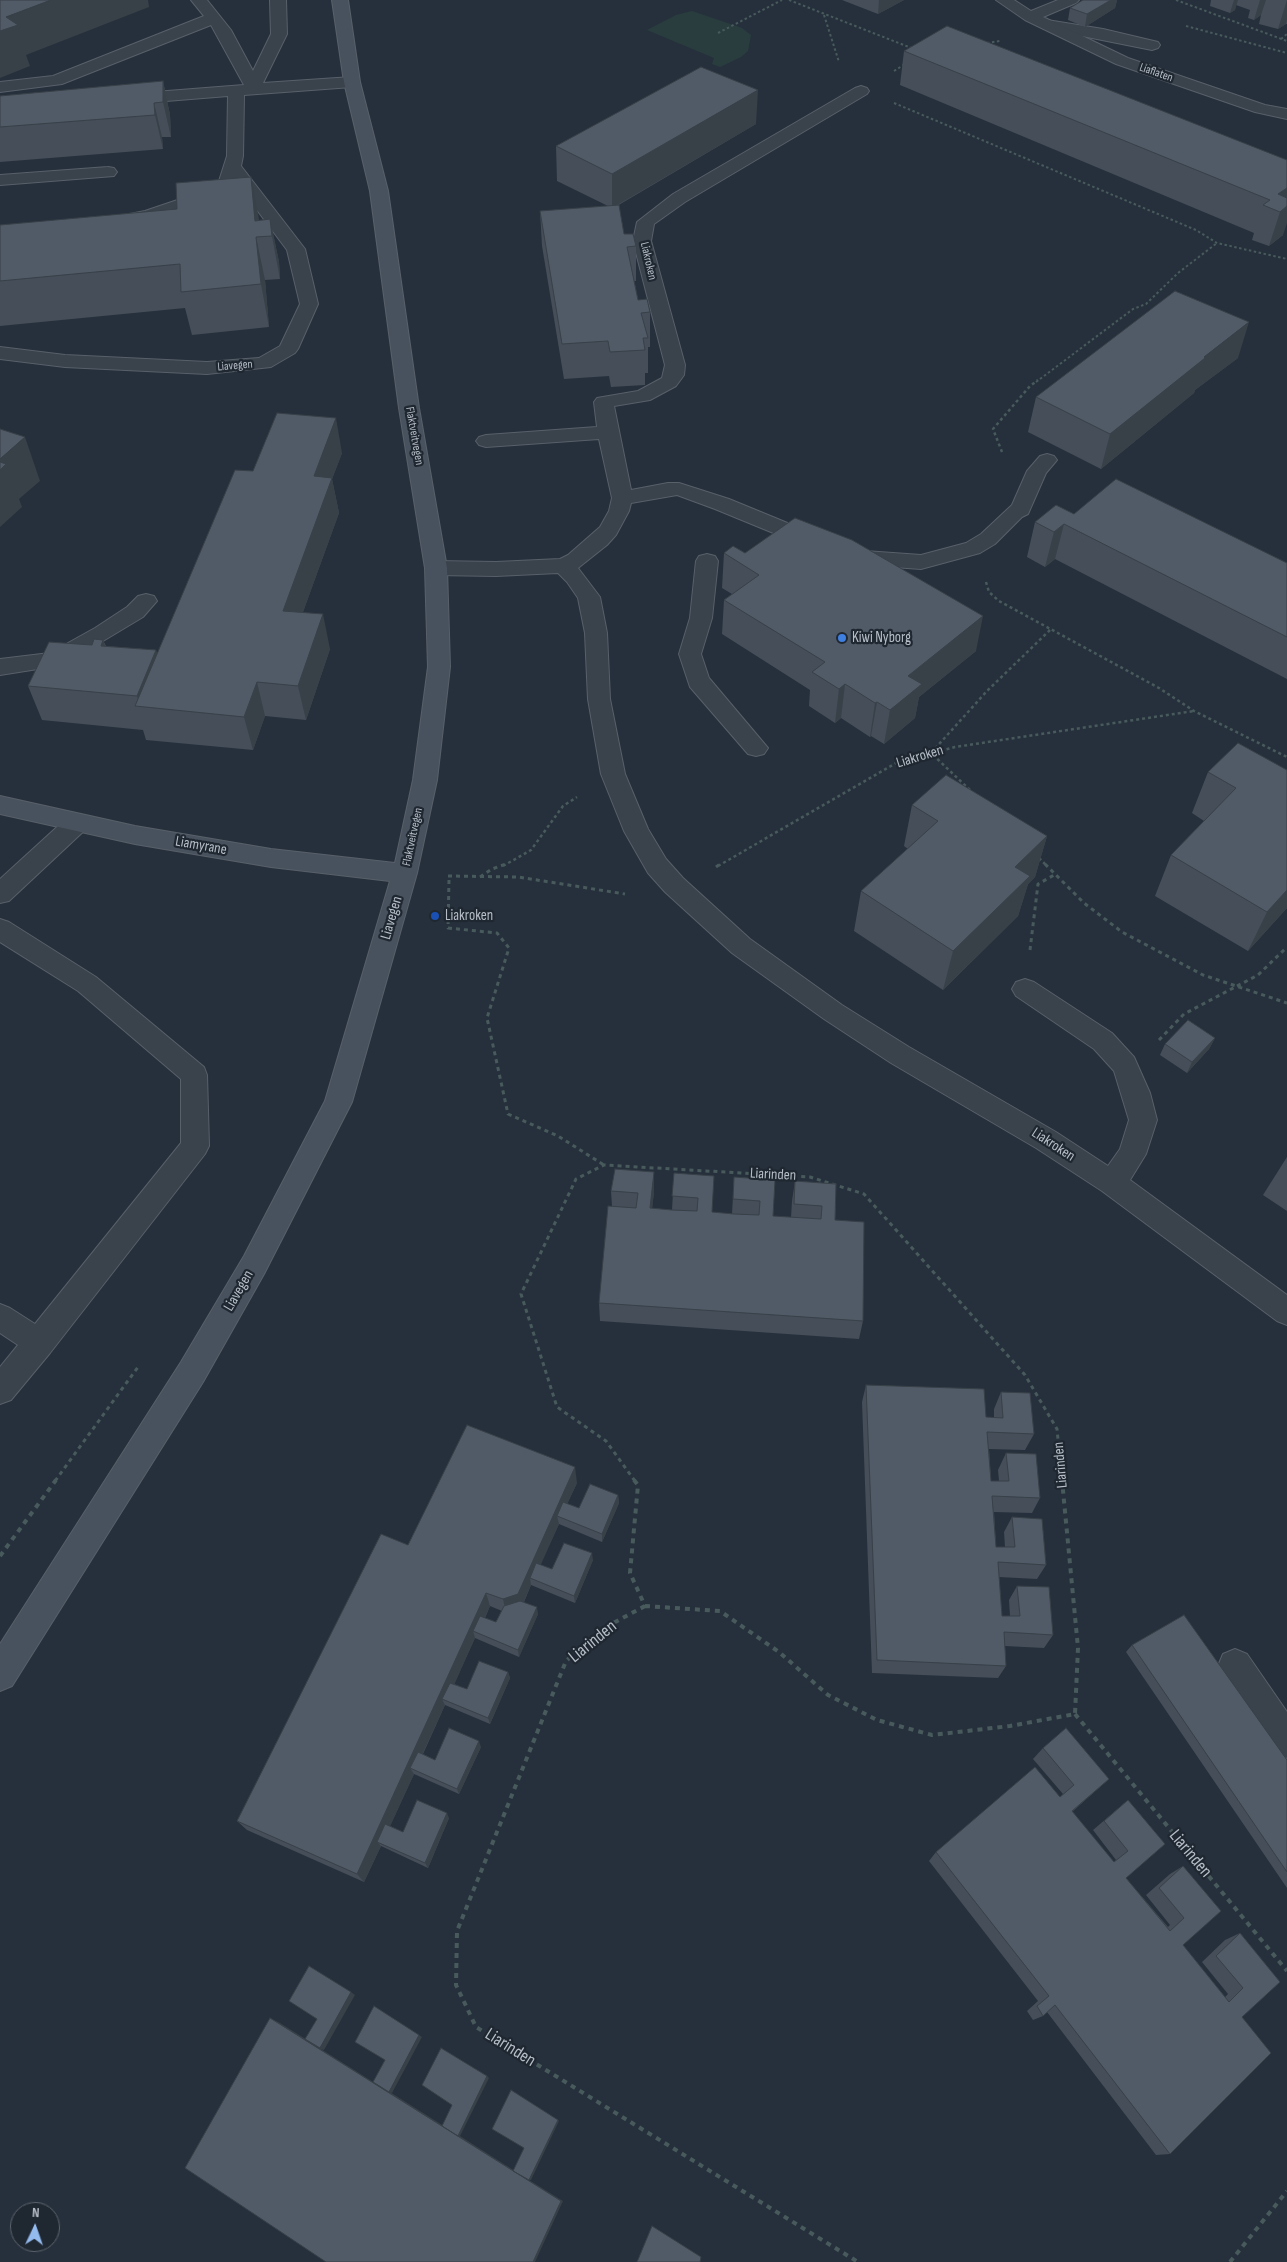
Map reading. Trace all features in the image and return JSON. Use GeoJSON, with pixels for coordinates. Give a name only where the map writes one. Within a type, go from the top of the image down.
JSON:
{"type":"FeatureCollection","features":[{"type":"Feature","properties":{"kind":"main road","name":"Flaktveitvegen"},"geometry":{"type":"LineString","coordinates":[[340,0],[352,82],[379,190],[408,408],[436,568],[439,667],[425,780],[405,874]]}},
{"type":"Feature","properties":{"kind":"main road","name":"Liamyrane"},"geometry":{"type":"LineString","coordinates":[[0,805],[135,835],[266,857],[405,874]]}},
{"type":"Feature","properties":{"kind":"main road","name":"Liavegen"},"geometry":{"type":"LineString","coordinates":[[0,1674],[197,1364],[254,1265],[338,1102],[405,874]]}},
{"type":"Feature","properties":{"kind":"street"},"geometry":{"type":"LineString","coordinates":[[199,0],[223,30],[246,89]]}},
{"type":"Feature","properties":{"kind":"street"},"geometry":{"type":"LineString","coordinates":[[119,222],[148,216],[213,194],[227,184],[235,156],[236,92],[246,89],[278,34],[278,0]]}},
{"type":"Feature","properties":{"kind":"street","name":"Liaflaten"},"geometry":{"type":"LineString","coordinates":[[1004,0],[1030,17],[1122,61],[1261,109],[1287,114]]}},
{"type":"Feature","properties":{"kind":"street"},"geometry":{"type":"LineString","coordinates":[[1030,17],[1071,0]]}},
{"type":"Feature","properties":{"kind":"street"},"geometry":{"type":"LineString","coordinates":[[0,87],[56,81],[160,41],[213,18]]}},
{"type":"Feature","properties":{"kind":"street"},"geometry":{"type":"LineString","coordinates":[[1047,25],[1103,34],[1152,45]]}},
{"type":"Feature","properties":{"kind":"street"},"geometry":{"type":"LineString","coordinates":[[115,100],[352,82]]}},
{"type":"Feature","properties":{"kind":"street","name":"Liakroken"},"geometry":{"type":"LineString","coordinates":[[622,498],[608,432],[604,402],[643,396],[669,382],[674,375],[675,366],[642,241],[646,222],[679,198],[861,91]]}},
{"type":"Feature","properties":{"kind":"street","name":"Liavegen"},"geometry":{"type":"LineString","coordinates":[[0,353],[64,361],[207,368],[264,363],[288,349],[309,304],[296,249],[233,167]]}},
{"type":"Feature","properties":{"kind":"street"},"geometry":{"type":"LineString","coordinates":[[0,180],[108,172]]}},
{"type":"Feature","properties":{"kind":"street"},"geometry":{"type":"LineString","coordinates":[[486,441],[608,432]]}},
{"type":"Feature","properties":{"kind":"street"},"geometry":{"type":"LineString","coordinates":[[436,568],[496,569],[563,566],[576,560],[600,540],[619,511],[622,498],[668,489],[679,489],[722,504],[816,543],[864,558],[921,562],[973,548],[988,539],[1015,512],[1021,510],[1038,471],[1047,460]]}},
{"type":"Feature","properties":{"kind":"street"},"geometry":{"type":"LineString","coordinates":[[707,561],[701,618],[690,654],[698,681],[756,748]]}},
{"type":"Feature","properties":{"kind":"street","name":"Liakroken"},"geometry":{"type":"LineString","coordinates":[[563,566],[575,577],[589,597],[596,633],[599,699],[613,774],[636,831],[657,866],[674,885],[741,946],[833,1012],[900,1055],[1046,1140],[1112,1183],[1287,1312]]}},
{"type":"Feature","properties":{"kind":"street"},"geometry":{"type":"LineString","coordinates":[[0,667],[55,660],[103,633],[135,612],[146,601]]}},
{"type":"Feature","properties":{"kind":"street"},"geometry":{"type":"LineString","coordinates":[[0,894],[77,823]]}},
{"type":"Feature","properties":{"kind":"street"},"geometry":{"type":"LineString","coordinates":[[0,929],[87,984],[194,1075],[195,1146],[0,1390]]}},
{"type":"Feature","properties":{"kind":"street"},"geometry":{"type":"LineString","coordinates":[[1025,989],[1103,1041],[1125,1065],[1136,1092],[1143,1120],[1132,1154],[1112,1183]]}},
{"type":"Feature","properties":{"kind":"street"},"geometry":{"type":"LineString","coordinates":[[0,1317],[39,1343]]}},
{"type":"Feature","properties":{"kind":"street"},"geometry":{"type":"LineString","coordinates":[[1235,1666],[1287,1741]]}},
{"type":"Feature","properties":{"kind":"path"},"geometry":{"type":"LineString","coordinates":[[718,33],[782,0]]}},
{"type":"Feature","properties":{"kind":"path"},"geometry":{"type":"LineString","coordinates":[[789,0],[916,49]]}},
{"type":"Feature","properties":{"kind":"path"},"geometry":{"type":"LineString","coordinates":[[1176,0],[1287,41]]}},
{"type":"Feature","properties":{"kind":"path"},"geometry":{"type":"LineString","coordinates":[[824,15],[839,62],[861,91],[1196,230],[1217,243],[1287,259]]}},
{"type":"Feature","properties":{"kind":"path"},"geometry":{"type":"LineString","coordinates":[[1178,24],[1287,53]]}},
{"type":"Feature","properties":{"kind":"path"},"geometry":{"type":"LineString","coordinates":[[984,44],[1063,32]]}},
{"type":"Feature","properties":{"kind":"path"},"geometry":{"type":"LineString","coordinates":[[1280,39],[1287,34]]}},
{"type":"Feature","properties":{"kind":"path"},"geometry":{"type":"LineString","coordinates":[[1025,502],[993,429],[1030,386],[1133,309],[1146,304],[1178,273],[1217,243]]}},
{"type":"Feature","properties":{"kind":"path"},"geometry":{"type":"LineString","coordinates":[[973,548],[989,592],[999,601],[1159,688],[1194,711],[1287,757]]}},
{"type":"Feature","properties":{"kind":"path"},"geometry":{"type":"LineString","coordinates":[[973,793],[931,752],[987,691],[1050,630]]}},
{"type":"Feature","properties":{"kind":"path","name":"Liakroken"},"geometry":{"type":"LineString","coordinates":[[674,885],[716,867],[896,763],[955,747],[1194,711]]}},
{"type":"Feature","properties":{"kind":"path"},"geometry":{"type":"LineString","coordinates":[[480,878],[492,869],[505,865],[531,850],[563,806],[615,777]]}},
{"type":"Feature","properties":{"kind":"path"},"geometry":{"type":"LineString","coordinates":[[1035,854],[1084,903],[1122,932],[1203,975],[1238,985],[1287,1003]]}},
{"type":"Feature","properties":{"kind":"path"},"geometry":{"type":"LineString","coordinates":[[405,874],[480,878],[518,877],[622,894],[650,896],[674,885]]}},
{"type":"Feature","properties":{"kind":"path"},"geometry":{"type":"LineString","coordinates":[[1025,989],[1038,884],[1056,874]]}},
{"type":"Feature","properties":{"kind":"path"},"geometry":{"type":"LineString","coordinates":[[449,876],[448,928],[497,933],[509,948],[487,1018],[508,1114],[558,1136],[604,1165]]}},
{"type":"Feature","properties":{"kind":"path"},"geometry":{"type":"LineString","coordinates":[[1154,1045],[1184,1014],[1258,975],[1287,947]]}},
{"type":"Feature","properties":{"kind":"path","name":"Liarinden"},"geometry":{"type":"LineString","coordinates":[[858,2262],[476,2028],[456,1985],[457,1931],[566,1661],[604,1628],[645,1606],[630,1573],[638,1485],[606,1441],[557,1406],[521,1294],[576,1179],[604,1165],[810,1177],[864,1194],[1025,1375],[1057,1429],[1078,1648],[1075,1714],[1287,1971]]}},
{"type":"Feature","properties":{"kind":"path"},"geometry":{"type":"LineString","coordinates":[[0,1556],[143,1360]]}},
{"type":"Feature","properties":{"kind":"path"},"geometry":{"type":"LineString","coordinates":[[645,1606],[720,1611],[779,1652],[828,1695],[878,1720],[932,1735],[1010,1726],[1075,1714]]}},
{"type":"Feature","properties":{"kind":"path"},"geometry":{"type":"LineString","coordinates":[[1230,2262],[1287,2191]]}},
{"type":"Feature","properties":{"kind":"green space"},"geometry":{"type":"Polygon","coordinates":[[[692,11],[742,28],[751,35],[748,51],[741,57],[720,67],[712,64],[714,58],[647,30],[676,15],[692,11]]]}},
{"type":"Feature","properties":{"kind":"building"},"geometry":{"type":"Polygon","coordinates":[[[0,0],[51,0],[6,17],[18,25],[0,31],[0,0]]]}},
{"type":"Feature","properties":{"kind":"building"},"geometry":{"type":"Polygon","coordinates":[[[1083,0],[1111,0],[1087,14],[1070,8],[1083,0]]]}},
{"type":"Feature","properties":{"kind":"building"},"geometry":{"type":"Polygon","coordinates":[[[947,26],[1287,160],[1287,188],[1278,194],[1287,198],[1287,206],[1280,212],[1263,205],[1270,200],[904,51],[947,26]]]}},
{"type":"Feature","properties":{"kind":"building"},"geometry":{"type":"Polygon","coordinates":[[[701,67],[758,90],[612,174],[556,146],[701,67]]]}},
{"type":"Feature","properties":{"kind":"building"},"geometry":{"type":"Polygon","coordinates":[[[163,81],[163,102],[154,103],[155,115],[0,127],[0,96],[163,81]]]}},
{"type":"Feature","properties":{"kind":"building"},"geometry":{"type":"Polygon","coordinates":[[[251,177],[255,221],[270,219],[272,236],[256,237],[261,284],[181,292],[180,264],[0,281],[0,225],[177,209],[176,183],[251,177]]]}},
{"type":"Feature","properties":{"kind":"building"},"geometry":{"type":"Polygon","coordinates":[[[619,205],[624,234],[633,234],[636,246],[627,247],[638,300],[647,299],[650,312],[641,313],[648,338],[643,338],[645,350],[610,352],[608,341],[562,344],[540,211],[619,205]]]}},
{"type":"Feature","properties":{"kind":"building"},"geometry":{"type":"Polygon","coordinates":[[[1175,291],[1249,322],[1110,434],[1036,397],[1175,291]]]}},
{"type":"Feature","properties":{"kind":"building"},"geometry":{"type":"Polygon","coordinates":[[[277,413],[336,418],[314,476],[332,478],[283,611],[323,614],[298,686],[257,682],[244,717],[135,706],[235,470],[253,471],[277,413]]]}},
{"type":"Feature","properties":{"kind":"building"},"geometry":{"type":"Polygon","coordinates":[[[0,429],[25,437],[0,459],[0,429]]]}},
{"type":"Feature","properties":{"kind":"building"},"geometry":{"type":"Polygon","coordinates":[[[0,462],[6,464],[0,470],[0,462]]]}},
{"type":"Feature","properties":{"kind":"building"},"geometry":{"type":"Polygon","coordinates":[[[1116,479],[1287,563],[1287,637],[1064,524],[1054,532],[1035,522],[1056,505],[1074,514],[1116,479]]]}},
{"type":"Feature","properties":{"kind":"building"},"geometry":{"type":"Polygon","coordinates":[[[795,518],[852,540],[983,616],[908,676],[922,684],[890,710],[845,684],[839,689],[812,672],[825,662],[724,600],[759,575],[724,553],[733,546],[745,553],[795,518]]]}},
{"type":"Feature","properties":{"kind":"building"},"geometry":{"type":"Polygon","coordinates":[[[94,639],[103,640],[101,646],[156,650],[137,696],[28,686],[49,642],[92,645],[94,639]]]}},
{"type":"Feature","properties":{"kind":"building"},"geometry":{"type":"Polygon","coordinates":[[[1238,743],[1287,770],[1287,890],[1267,912],[1171,855],[1236,788],[1208,772],[1238,743]]]}},
{"type":"Feature","properties":{"kind":"building"},"geometry":{"type":"Polygon","coordinates":[[[946,775],[1047,836],[1015,867],[1030,876],[953,951],[861,891],[938,821],[912,805],[946,775]]]}},
{"type":"Feature","properties":{"kind":"building"},"geometry":{"type":"Polygon","coordinates":[[[1188,1020],[1215,1038],[1192,1062],[1165,1044],[1188,1020]]]}},
{"type":"Feature","properties":{"kind":"building"},"geometry":{"type":"Polygon","coordinates":[[[615,1169],[654,1172],[650,1208],[672,1210],[697,1211],[698,1198],[672,1196],[674,1173],[714,1176],[712,1212],[734,1214],[759,1215],[760,1201],[733,1199],[734,1177],[775,1180],[773,1216],[821,1219],[822,1206],[794,1204],[795,1181],[836,1184],[835,1220],[864,1222],[863,1321],[599,1303],[608,1206],[636,1208],[638,1193],[611,1191],[615,1169]]]}},
{"type":"Feature","properties":{"kind":"building"},"geometry":{"type":"Polygon","coordinates":[[[866,1385],[984,1389],[986,1417],[1003,1418],[1001,1392],[1030,1393],[1034,1434],[987,1432],[991,1481],[1009,1481],[1006,1453],[1036,1454],[1040,1498],[992,1496],[996,1547],[1015,1547],[1012,1517],[1042,1519],[1046,1565],[998,1562],[1002,1616],[1020,1616],[1017,1586],[1049,1587],[1053,1635],[1004,1632],[1006,1666],[877,1660],[866,1385]]]}},
{"type":"Feature","properties":{"kind":"building"},"geometry":{"type":"Polygon","coordinates":[[[467,1425],[575,1467],[518,1594],[503,1599],[486,1593],[357,1874],[237,1821],[381,1534],[408,1545],[467,1425]]]}},
{"type":"Feature","properties":{"kind":"building"},"geometry":{"type":"Polygon","coordinates":[[[590,1484],[618,1495],[602,1534],[557,1516],[563,1502],[579,1508],[590,1484]]]}},
{"type":"Feature","properties":{"kind":"building"},"geometry":{"type":"Polygon","coordinates":[[[564,1543],[592,1553],[574,1596],[530,1578],[536,1563],[552,1569],[564,1543]]]}},
{"type":"Feature","properties":{"kind":"building"},"geometry":{"type":"Polygon","coordinates":[[[520,1601],[537,1607],[518,1650],[473,1631],[480,1616],[496,1622],[504,1606],[520,1601]]]}},
{"type":"Feature","properties":{"kind":"building"},"geometry":{"type":"Polygon","coordinates":[[[1184,1615],[1287,1760],[1287,1872],[1132,1645],[1184,1615]]]}},
{"type":"Feature","properties":{"kind":"building"},"geometry":{"type":"Polygon","coordinates":[[[479,1661],[508,1672],[488,1718],[442,1699],[450,1683],[467,1689],[479,1661]]]}},
{"type":"Feature","properties":{"kind":"building"},"geometry":{"type":"Polygon","coordinates":[[[449,1728],[479,1741],[457,1789],[410,1768],[418,1752],[435,1760],[449,1728]]]}},
{"type":"Feature","properties":{"kind":"building"},"geometry":{"type":"Polygon","coordinates":[[[1066,1728],[1109,1779],[1072,1811],[1114,1862],[1128,1851],[1104,1821],[1128,1800],[1165,1844],[1126,1878],[1170,1931],[1184,1918],[1159,1888],[1183,1866],[1221,1911],[1183,1945],[1229,2002],[1243,1988],[1216,1956],[1240,1933],[1280,1982],[1242,2017],[1271,2053],[1170,2154],[1055,2005],[1043,2016],[1037,2006],[1049,1996],[936,1852],[1035,1767],[1060,1797],[1074,1785],[1043,1748],[1066,1728]]]}},
{"type":"Feature","properties":{"kind":"building"},"geometry":{"type":"Polygon","coordinates":[[[417,1800],[447,1813],[425,1863],[377,1842],[385,1824],[403,1832],[417,1800]]]}},
{"type":"Feature","properties":{"kind":"building"},"geometry":{"type":"Polygon","coordinates":[[[309,1966],[351,1992],[320,2048],[305,2039],[317,2019],[289,2001],[309,1966]]]}},
{"type":"Feature","properties":{"kind":"building"},"geometry":{"type":"Polygon","coordinates":[[[374,2006],[419,2035],[389,2092],[373,2082],[385,2060],[355,2042],[374,2006]]]}},
{"type":"Feature","properties":{"kind":"building"},"geometry":{"type":"Polygon","coordinates":[[[270,2018],[561,2201],[533,2262],[326,2262],[185,2168],[270,2018]]]}},
{"type":"Feature","properties":{"kind":"building"},"geometry":{"type":"Polygon","coordinates":[[[441,2048],[487,2076],[458,2136],[442,2126],[452,2105],[422,2085],[441,2048]]]}},
{"type":"Feature","properties":{"kind":"building"},"geometry":{"type":"Polygon","coordinates":[[[511,2090],[558,2120],[529,2180],[513,2171],[524,2148],[492,2129],[511,2090]]]}},
{"type":"Feature","properties":{"kind":"building"},"geometry":{"type":"Polygon","coordinates":[[[652,2226],[701,2257],[700,2262],[637,2262],[652,2226]]]}},
{"type":"Feature","properties":{"kind":"place","name":"Kiwi Nyborg"},"geometry":{"type":"Point","coordinates":[842,638]}},
{"type":"Feature","properties":{"kind":"place","name":"Liakroken"},"geometry":{"type":"Point","coordinates":[435,916]}}]}
